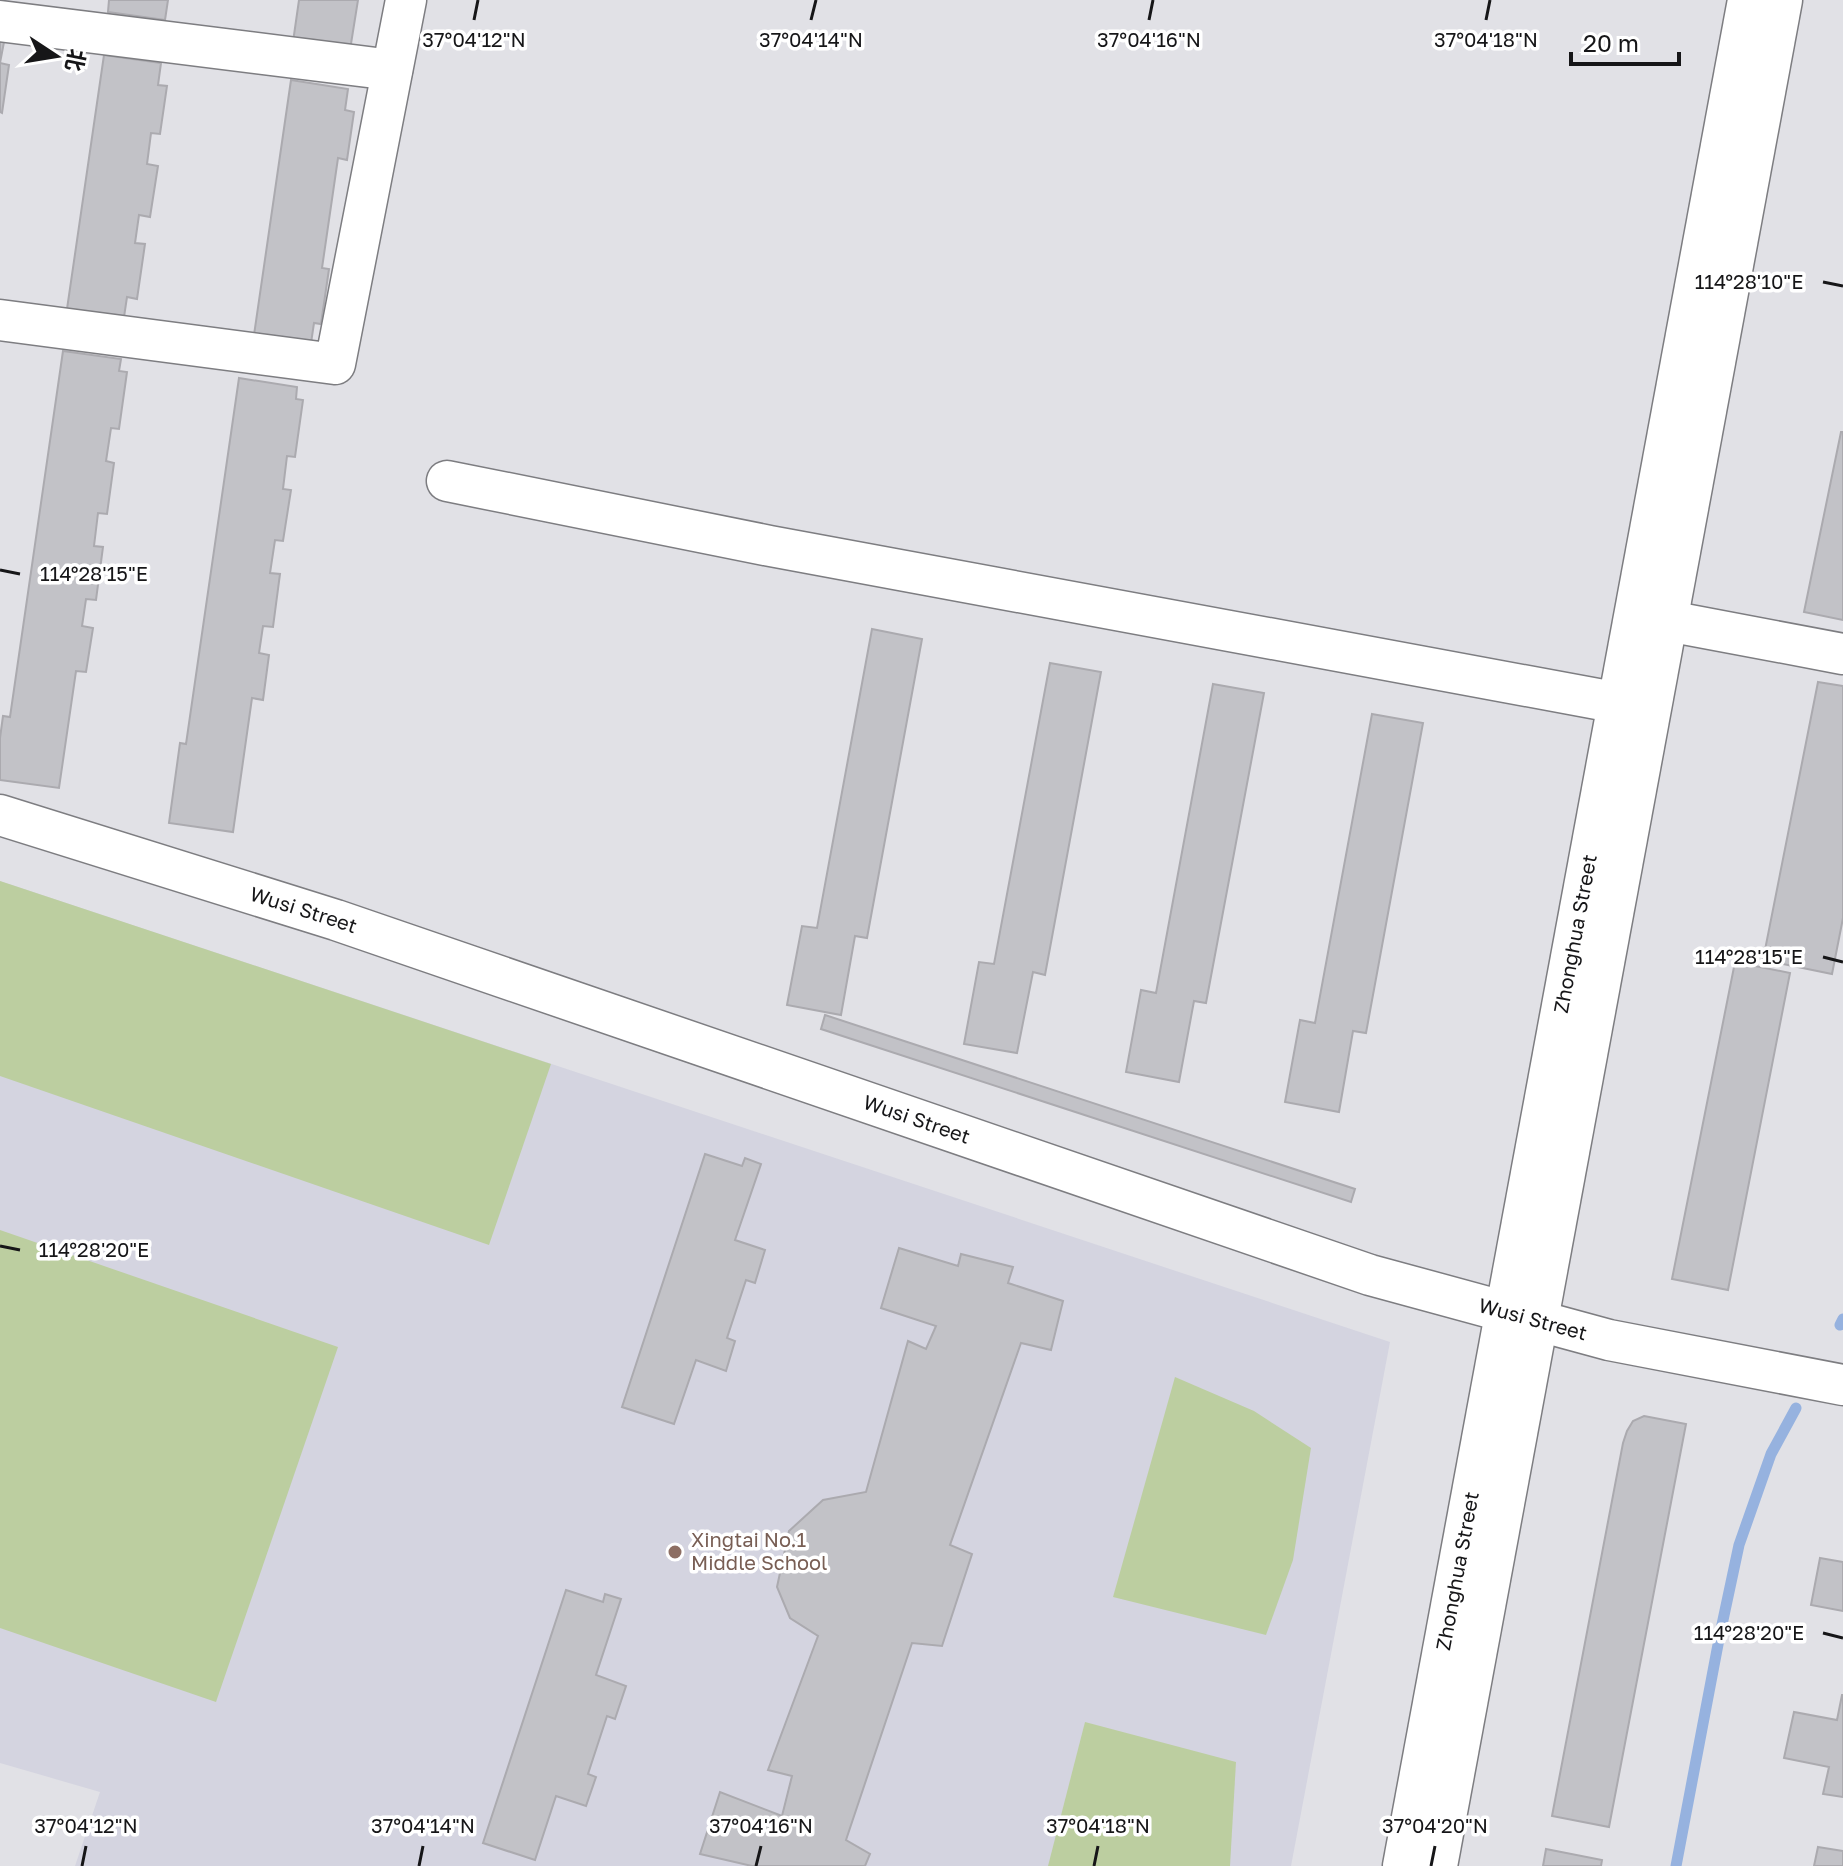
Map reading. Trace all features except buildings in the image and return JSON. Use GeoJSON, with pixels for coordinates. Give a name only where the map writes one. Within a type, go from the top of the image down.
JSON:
{"type":"FeatureCollection","features":[{"type":"Feature","properties":{"kind":"street"},"geometry":{"type":"LineString","coordinates":[[0,320],[335,364],[406,0]]}},
{"type":"Feature","properties":{"kind":"street","name":"Zhonghua Street"},"geometry":{"type":"LineString","coordinates":[[1437,1866],[1619,703],[1748,0]]}},
{"type":"Feature","properties":{"kind":"street","name":"Zhonghua Street"},"geometry":{"type":"LineString","coordinates":[[1403,1866],[1668,621],[1782,0]]}},
{"type":"Feature","properties":{"kind":"street"},"geometry":{"type":"LineString","coordinates":[[0,21],[392,70]]}},
{"type":"Feature","properties":{"kind":"street"},"geometry":{"type":"LineString","coordinates":[[447,481],[770,546],[1619,703]]}},
{"type":"Feature","properties":{"kind":"street"},"geometry":{"type":"LineString","coordinates":[[1668,621],[1843,654]]}},
{"type":"Feature","properties":{"kind":"street","name":"Wusi Street"},"geometry":{"type":"LineString","coordinates":[[0,815],[336,920],[1370,1275],[1609,1340],[1843,1385]]}},
{"type":"Feature","properties":{"kind":"shaded area","name":"Xingtai No.1 Middle School"},"geometry":{"type":"Polygon","coordinates":[[[0,881],[1390,1342],[1291,1866],[75,1866],[100,1792],[0,1763],[0,881]]]}},
{"type":"Feature","properties":{"kind":"green space"},"geometry":{"type":"Polygon","coordinates":[[[0,881],[551,1064],[489,1245],[0,1076],[0,881]]]}},
{"type":"Feature","properties":{"kind":"green space"},"geometry":{"type":"Polygon","coordinates":[[[0,1230],[338,1347],[216,1702],[0,1628],[0,1230]]]}},
{"type":"Feature","properties":{"kind":"green space"},"geometry":{"type":"Polygon","coordinates":[[[1175,1377],[1254,1411],[1311,1448],[1293,1560],[1266,1635],[1113,1597],[1175,1377]]]}},
{"type":"Feature","properties":{"kind":"green space"},"geometry":{"type":"Polygon","coordinates":[[[1085,1722],[1236,1762],[1230,1866],[1048,1866],[1085,1722]]]}},
{"type":"Feature","properties":{"kind":"waterway"},"geometry":{"type":"LineString","coordinates":[[1840,1325],[1843,1319]]}},
{"type":"Feature","properties":{"kind":"waterway"},"geometry":{"type":"LineString","coordinates":[[1676,1866],[1739,1545],[1771,1454],[1796,1408]]}},
{"type":"Feature","properties":{"kind":"place","name":"Xingtai No.1 Middle School"},"geometry":{"type":"Point","coordinates":[675,1552]}}]}
